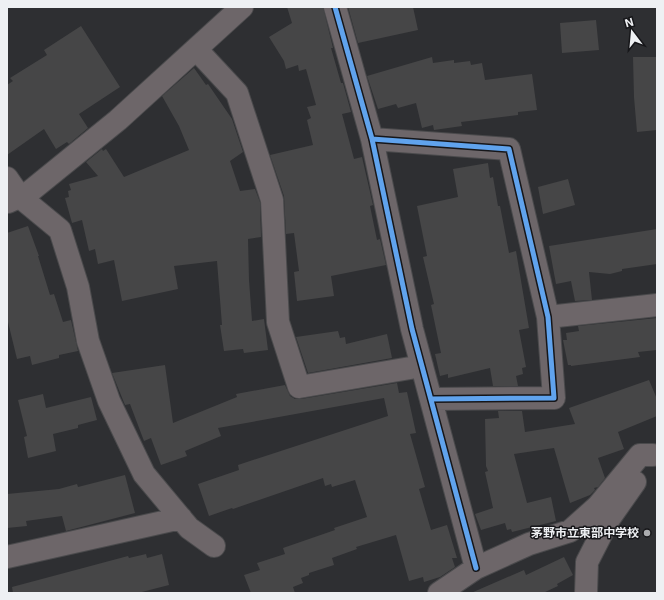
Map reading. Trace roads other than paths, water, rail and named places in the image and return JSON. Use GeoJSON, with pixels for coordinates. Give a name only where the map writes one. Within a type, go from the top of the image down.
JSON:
{"type":"FeatureCollection","features":[{"type":"Feature","properties":{"kind":"street"},"geometry":{"type":"LineString","coordinates":[[14,199],[28,194],[118,120],[242,7]]}},
{"type":"Feature","properties":{"kind":"street"},"geometry":{"type":"LineString","coordinates":[[335,7],[372,139],[407,307],[476,568]]}},
{"type":"Feature","properties":{"kind":"street"},"geometry":{"type":"LineString","coordinates":[[196,49],[237,93],[272,200],[278,322],[299,387],[422,366]]}},
{"type":"Feature","properties":{"kind":"street"},"geometry":{"type":"LineString","coordinates":[[372,139],[509,149],[548,317],[554,398],[432,399]]}},
{"type":"Feature","properties":{"kind":"street"},"geometry":{"type":"LineString","coordinates":[[7,178],[14,199],[60,230],[78,287],[88,341],[109,401],[144,474],[189,528],[214,546]]}},
{"type":"Feature","properties":{"kind":"street"},"geometry":{"type":"LineString","coordinates":[[548,317],[657,305]]}},
{"type":"Feature","properties":{"kind":"street"},"geometry":{"type":"LineString","coordinates":[[439,593],[476,568],[529,544],[570,532],[598,506],[640,455],[655,452]]}},
{"type":"Feature","properties":{"kind":"street"},"geometry":{"type":"LineString","coordinates":[[586,593],[586,562],[609,519],[655,452]]}},
{"type":"Feature","properties":{"kind":"street"},"geometry":{"type":"LineString","coordinates":[[7,557],[181,518]]}},
{"type":"Feature","properties":{"kind":"place","name":"茅野市立東部中学校"},"geometry":{"type":"Point","coordinates":[647,533]}}]}
